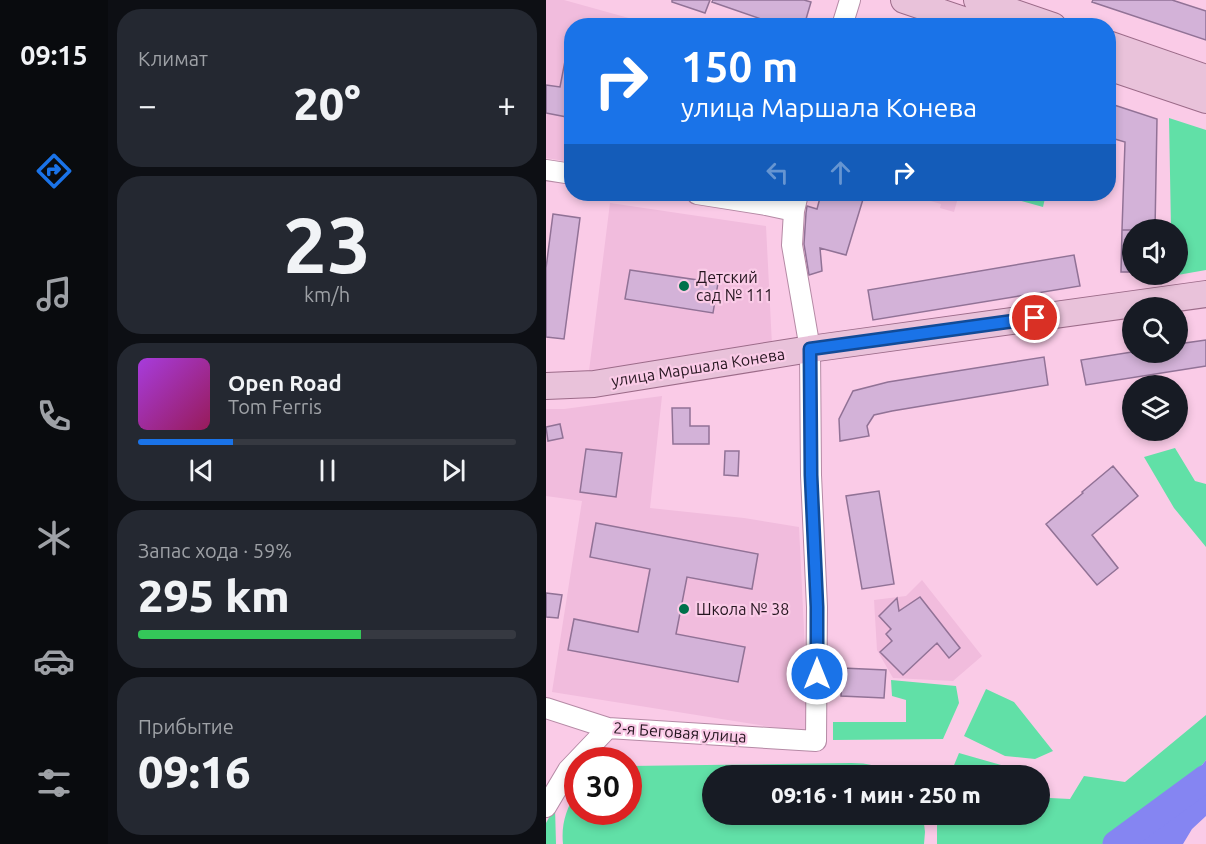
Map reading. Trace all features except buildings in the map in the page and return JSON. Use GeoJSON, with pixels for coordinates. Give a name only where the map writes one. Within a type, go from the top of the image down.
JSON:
{"type":"FeatureCollection","features":[{"type":"Feature","properties":{"kind":"main road"},"geometry":{"type":"LineString","coordinates":[[904,0],[957,18]]}},
{"type":"Feature","properties":{"kind":"main road"},"geometry":{"type":"LineString","coordinates":[[977,0],[1030,18]]}},
{"type":"Feature","properties":{"kind":"main road"},"geometry":{"type":"LineString","coordinates":[[1116,47],[1206,78]]}},
{"type":"Feature","properties":{"kind":"main road"},"geometry":{"type":"LineString","coordinates":[[1116,70],[1206,100]]}},
{"type":"Feature","properties":{"kind":"main road","name":"улица Маршала Конева"},"geometry":{"type":"LineString","coordinates":[[546,386],[594,384],[810,349],[1206,294]]}},
{"type":"Feature","properties":{"kind":"street"},"geometry":{"type":"LineString","coordinates":[[844,18],[849,0]]}},
{"type":"Feature","properties":{"kind":"street"},"geometry":{"type":"LineString","coordinates":[[546,170],[564,173]]}},
{"type":"Feature","properties":{"kind":"street"},"geometry":{"type":"LineString","coordinates":[[741,201],[766,205],[796,202],[792,245],[810,349]]}},
{"type":"Feature","properties":{"kind":"street","name":"2-я Беговая улица"},"geometry":{"type":"LineString","coordinates":[[546,708],[608,728],[816,741],[817,607],[811,475],[810,349]]}},
{"type":"Feature","properties":{"kind":"street"},"geometry":{"type":"LineString","coordinates":[[546,807],[568,770],[608,728]]}},
{"type":"Feature","properties":{"kind":"shaded area"},"geometry":{"type":"Polygon","coordinates":[[[546,0],[564,0],[629,18],[564,18],[564,161],[546,158],[546,0]]]}},
{"type":"Feature","properties":{"kind":"shaded area"},"geometry":{"type":"Polygon","coordinates":[[[930,201],[957,201],[954,212],[940,208],[941,204],[930,201]]]}},
{"type":"Feature","properties":{"kind":"shaded area","name":"Детский сад № 111"},"geometry":{"type":"Polygon","coordinates":[[[610,203],[766,226],[772,345],[589,371],[610,203]]]}},
{"type":"Feature","properties":{"kind":"shaded area","name":"Школа № 38"},"geometry":{"type":"Polygon","coordinates":[[[662,396],[650,508],[744,518],[799,527],[809,733],[552,692],[582,501],[546,496],[546,409],[564,409],[662,396]]]}},
{"type":"Feature","properties":{"kind":"shaded area"},"geometry":{"type":"Polygon","coordinates":[[[922,580],[982,656],[953,681],[893,678],[877,650],[874,600],[906,596],[922,580]]]}},
{"type":"Feature","properties":{"kind":"shaded area"},"geometry":{"type":"Polygon","coordinates":[[[1206,760],[1206,816],[1192,829],[1183,844],[1102,844],[1130,834],[1172,804],[1206,760]]]}},
{"type":"Feature","properties":{"kind":"green space"},"geometry":{"type":"Polygon","coordinates":[[[1169,118],[1206,130],[1206,270],[1188,273],[1188,219],[1171,219],[1169,118]]]}},
{"type":"Feature","properties":{"kind":"green space"},"geometry":{"type":"Polygon","coordinates":[[[1021,201],[1044,201],[1043,207],[1021,201]]]}},
{"type":"Feature","properties":{"kind":"green space"},"geometry":{"type":"Polygon","coordinates":[[[1175,448],[1195,481],[1206,484],[1206,547],[1174,508],[1144,457],[1175,448]]]}},
{"type":"Feature","properties":{"kind":"green space"},"geometry":{"type":"Polygon","coordinates":[[[891,680],[956,686],[959,703],[943,739],[833,740],[833,722],[906,722],[906,700],[892,696],[891,680]]]}},
{"type":"Feature","properties":{"kind":"green space"},"geometry":{"type":"Polygon","coordinates":[[[986,689],[1014,702],[1053,751],[1035,759],[1005,756],[964,736],[986,689]]]}},
{"type":"Feature","properties":{"kind":"green space"},"geometry":{"type":"Polygon","coordinates":[[[1206,715],[1206,760],[1172,804],[1130,834],[1102,844],[937,844],[937,825],[1050,825],[1050,798],[1070,799],[1084,776],[1125,782],[1206,715]]]}},
{"type":"Feature","properties":{"kind":"green space"},"geometry":{"type":"Polygon","coordinates":[[[959,753],[1001,765],[954,765],[959,753]]]}},
{"type":"Feature","properties":{"kind":"green space"},"geometry":{"type":"Polygon","coordinates":[[[851,763],[869,765],[703,765],[851,763]]]}},
{"type":"Feature","properties":{"kind":"green space"},"geometry":{"type":"Polygon","coordinates":[[[702,765],[702,825],[924,825],[924,844],[563,844],[564,824],[642,825],[642,766],[702,765]]]}},
{"type":"Feature","properties":{"kind":"green space"},"geometry":{"type":"Polygon","coordinates":[[[555,807],[556,844],[546,844],[546,823],[555,807]]]}},
{"type":"Feature","properties":{"kind":"waterway"},"geometry":{"type":"LineString","coordinates":[[1116,844],[1206,778]]}},
{"type":"Feature","properties":{"kind":"place","name":"Детский сад № 111"},"geometry":{"type":"Point","coordinates":[684,286]}},
{"type":"Feature","properties":{"kind":"place","name":"Школа № 38"},"geometry":{"type":"Point","coordinates":[684,609]}},
{"type":"Feature","properties":{"kind":"route"},"geometry":{"type":"LineString","coordinates":[[817,674],[810,349],[1035,318]]}}]}
